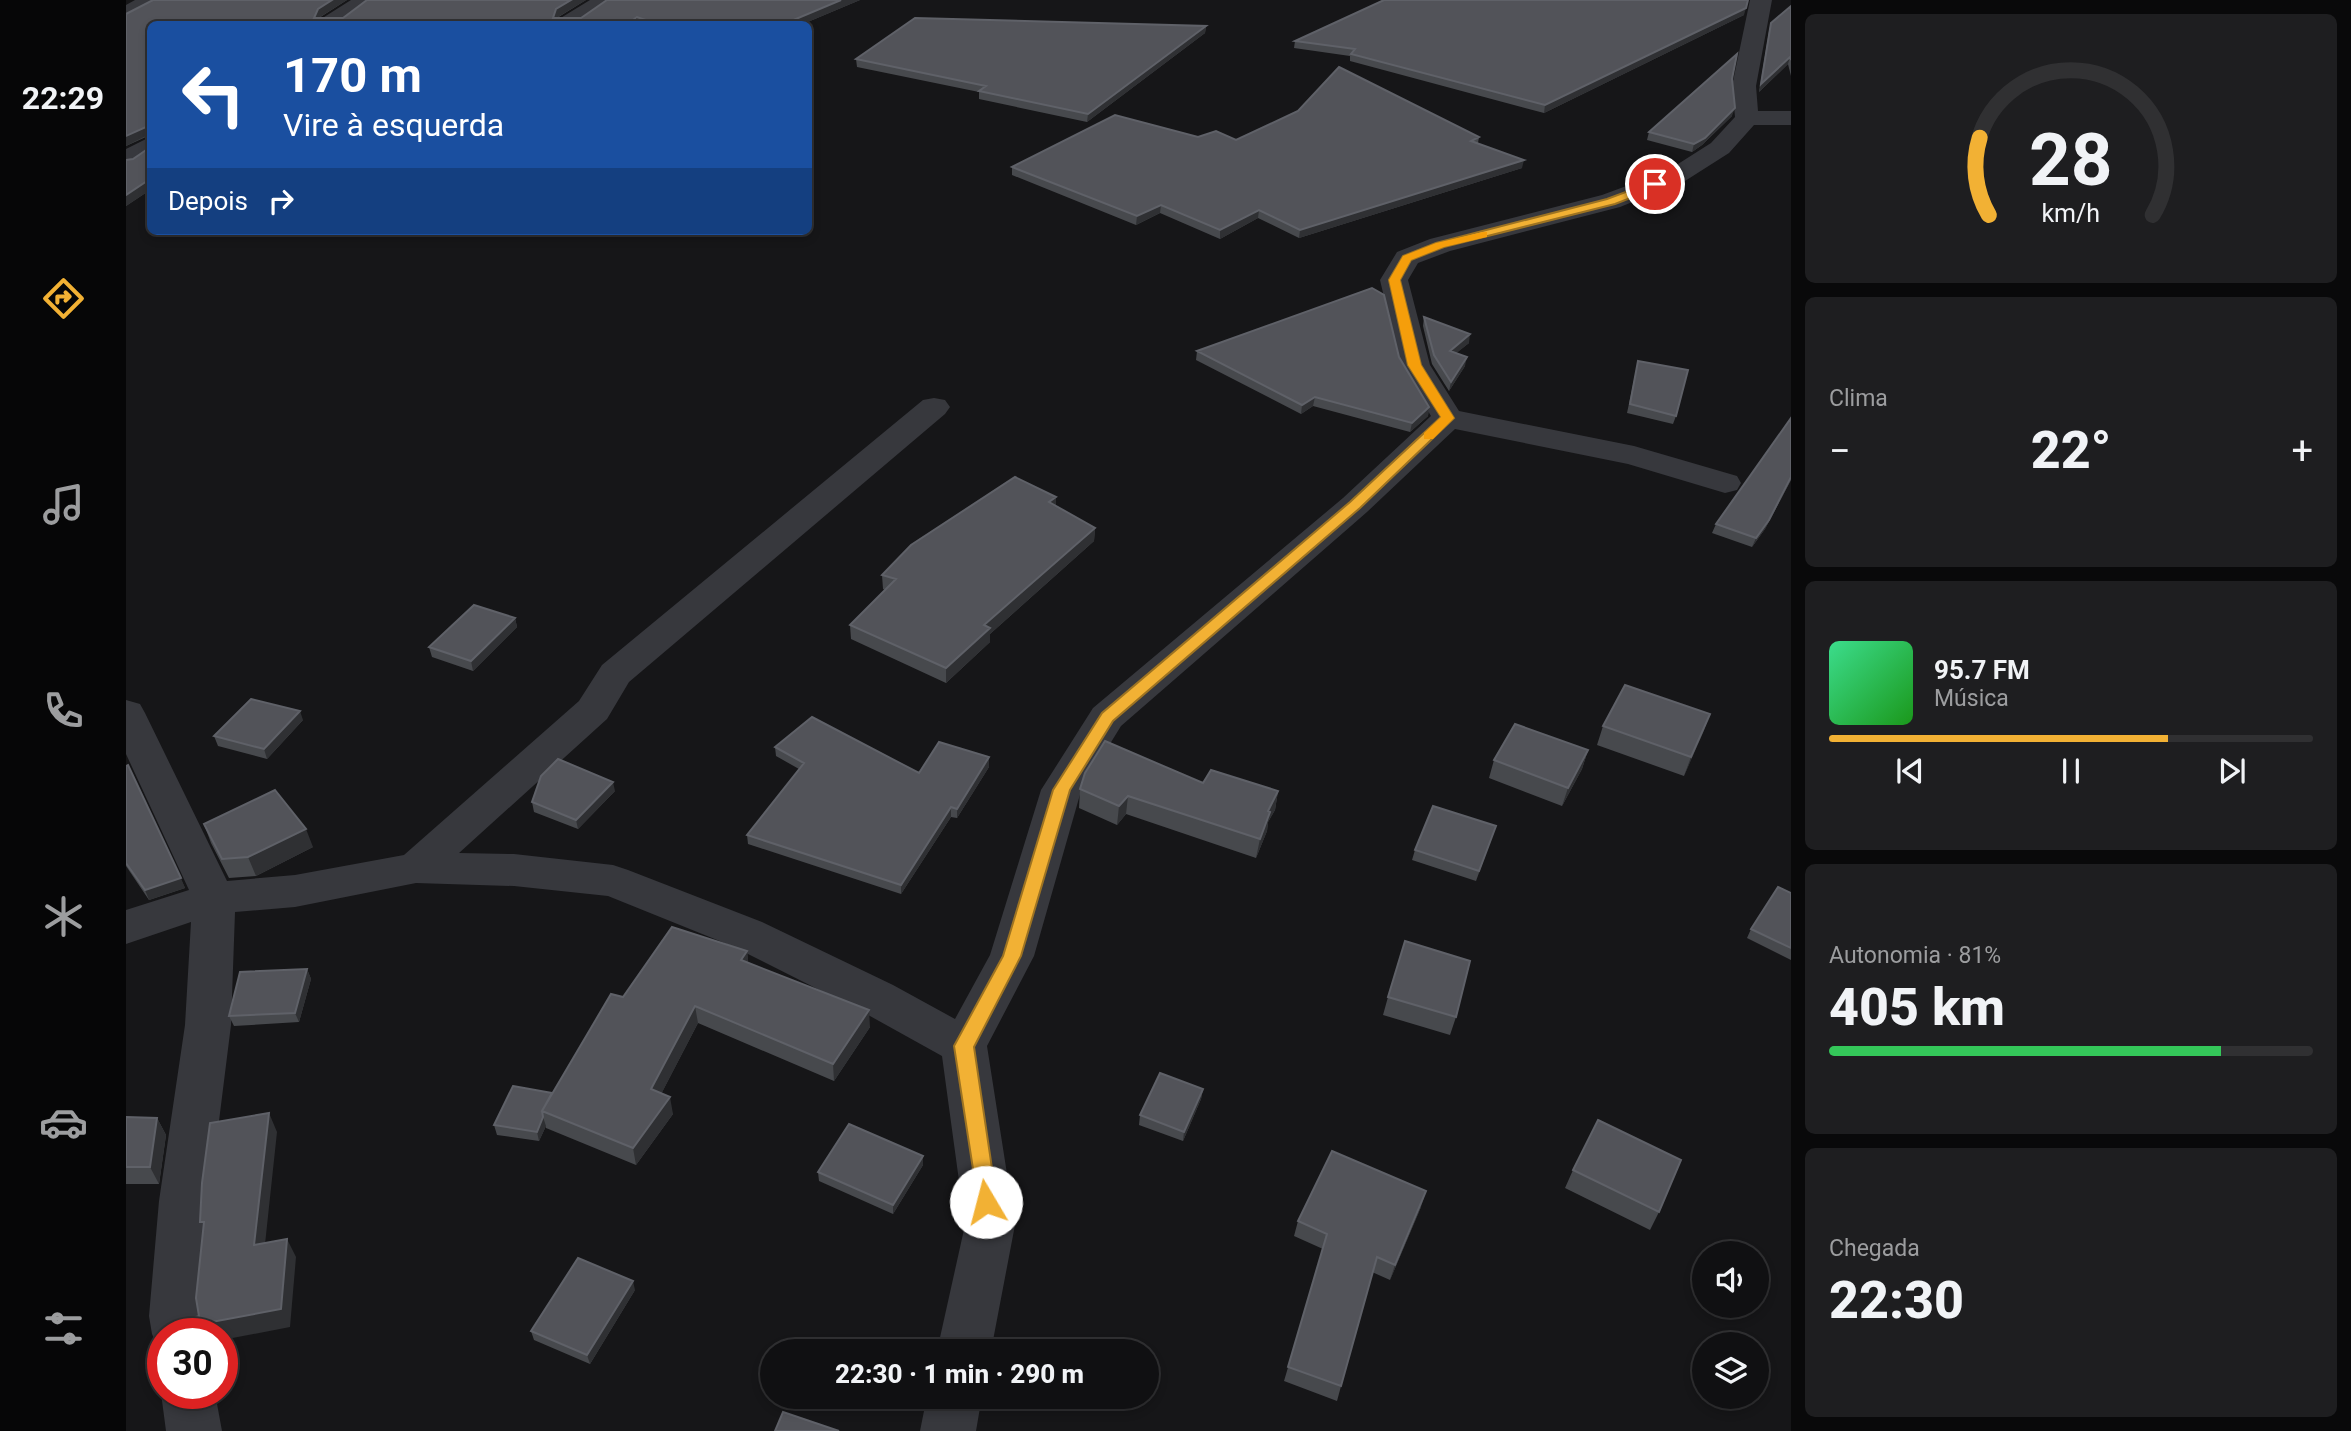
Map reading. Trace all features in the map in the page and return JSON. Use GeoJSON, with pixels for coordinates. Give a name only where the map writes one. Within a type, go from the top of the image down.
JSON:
{"type":"FeatureCollection","features":[{"type":"Feature","properties":{"kind":"street"},"geometry":{"type":"LineString","coordinates":[[126,14],[150,0]]}},
{"type":"Feature","properties":{"kind":"street"},"geometry":{"type":"LineString","coordinates":[[334,21],[365,0]]}},
{"type":"Feature","properties":{"kind":"street"},"geometry":{"type":"LineString","coordinates":[[572,21],[605,0]]}},
{"type":"Feature","properties":{"kind":"street"},"geometry":{"type":"LineString","coordinates":[[1725,483],[1634,456],[1448,418],[1415,365],[1394,280],[1407,258],[1440,245],[1611,201],[1676,176],[1720,148],[1747,118],[1744,86],[1761,0]]}},
{"type":"Feature","properties":{"kind":"street"},"geometry":{"type":"LineString","coordinates":[[1747,118],[1791,118]]}},
{"type":"Feature","properties":{"kind":"street"},"geometry":{"type":"LineString","coordinates":[[126,160],[147,146]]}},
{"type":"Feature","properties":{"kind":"street"},"geometry":{"type":"LineString","coordinates":[[416,868],[593,710],[615,674],[934,407]]}},
{"type":"Feature","properties":{"kind":"street"},"geometry":{"type":"LineString","coordinates":[[966,1339],[990,1225],[964,1046],[1012,956],[1061,790],[1107,717],[1355,505],[1448,418]]}},
{"type":"Feature","properties":{"kind":"street"},"geometry":{"type":"LineString","coordinates":[[126,713],[214,898],[208,1025],[184,1201],[176,1318]]}},
{"type":"Feature","properties":{"kind":"street"},"geometry":{"type":"LineString","coordinates":[[126,927],[214,898],[295,891],[416,868],[514,870],[612,881],[747,934],[877,998],[964,1046]]}},
{"type":"Feature","properties":{"kind":"street"},"geometry":{"type":"LineString","coordinates":[[191,1409],[194,1431]]}},
{"type":"Feature","properties":{"kind":"street"},"geometry":{"type":"LineString","coordinates":[[948,1431],[952,1409]]}},
{"type":"Feature","properties":{"kind":"building"},"geometry":{"type":"Polygon","coordinates":[[[153,0],[332,0],[318,9],[314,18],[343,18],[367,0],[571,0],[556,9],[553,18],[581,18],[607,0],[841,0],[791,21],[649,21],[637,17],[631,21],[147,21],[147,126],[126,136],[126,14],[153,0]]]}},
{"type":"Feature","properties":{"kind":"building"},"geometry":{"type":"Polygon","coordinates":[[[1384,0],[1748,0],[1746,8],[1545,105],[1351,54],[1355,49],[1295,41],[1384,0]]]}},
{"type":"Feature","properties":{"kind":"building"},"geometry":{"type":"Polygon","coordinates":[[[1791,6],[1791,60],[1790,57],[1761,84],[1771,23],[1791,6]]]}},
{"type":"Feature","properties":{"kind":"building"},"geometry":{"type":"Polygon","coordinates":[[[915,18],[1206,26],[1088,114],[979,91],[986,86],[856,59],[915,18]]]}},
{"type":"Feature","properties":{"kind":"building"},"geometry":{"type":"Polygon","coordinates":[[[1737,54],[1732,79],[1735,108],[1705,138],[1694,144],[1649,132],[1737,54]]]}},
{"type":"Feature","properties":{"kind":"building"},"geometry":{"type":"Polygon","coordinates":[[[1339,67],[1479,137],[1471,141],[1524,160],[1300,230],[1259,210],[1220,230],[1161,205],[1137,216],[1012,167],[1115,115],[1198,137],[1216,131],[1236,140],[1298,111],[1339,67]]]}},
{"type":"Feature","properties":{"kind":"building"},"geometry":{"type":"Polygon","coordinates":[[[147,149],[147,181],[126,195],[126,160],[133,159],[147,149]]]}},
{"type":"Feature","properties":{"kind":"building"},"geometry":{"type":"Polygon","coordinates":[[[1372,288],[1384,295],[1399,357],[1429,407],[1412,423],[1315,397],[1302,405],[1197,351],[1372,288]]]}},
{"type":"Feature","properties":{"kind":"building"},"geometry":{"type":"Polygon","coordinates":[[[1424,317],[1470,334],[1450,351],[1467,357],[1451,382],[1434,355],[1424,317]]]}},
{"type":"Feature","properties":{"kind":"building"},"geometry":{"type":"Polygon","coordinates":[[[1638,361],[1688,370],[1676,416],[1630,404],[1638,361]]]}},
{"type":"Feature","properties":{"kind":"building"},"geometry":{"type":"Polygon","coordinates":[[[1791,418],[1791,477],[1769,520],[1756,538],[1716,524],[1791,418]]]}},
{"type":"Feature","properties":{"kind":"building"},"geometry":{"type":"Polygon","coordinates":[[[1015,477],[1056,497],[1049,502],[1095,528],[984,625],[990,628],[946,668],[850,625],[896,579],[882,575],[911,545],[1015,477]]]}},
{"type":"Feature","properties":{"kind":"building"},"geometry":{"type":"Polygon","coordinates":[[[474,605],[515,618],[471,661],[429,647],[474,605]]]}},
{"type":"Feature","properties":{"kind":"building"},"geometry":{"type":"Polygon","coordinates":[[[1625,685],[1710,714],[1691,757],[1603,726],[1625,685]]]}},
{"type":"Feature","properties":{"kind":"building"},"geometry":{"type":"Polygon","coordinates":[[[251,699],[300,711],[264,749],[214,736],[251,699]]]}},
{"type":"Feature","properties":{"kind":"building"},"geometry":{"type":"Polygon","coordinates":[[[812,717],[919,773],[939,742],[989,757],[957,809],[951,807],[901,885],[747,835],[804,763],[775,747],[812,717]]]}},
{"type":"Feature","properties":{"kind":"building"},"geometry":{"type":"Polygon","coordinates":[[[1515,724],[1588,750],[1568,788],[1494,760],[1515,724]]]}},
{"type":"Feature","properties":{"kind":"building"},"geometry":{"type":"Polygon","coordinates":[[[1105,741],[1203,783],[1211,770],[1278,791],[1268,811],[1270,812],[1260,839],[1128,796],[1119,806],[1080,789],[1085,773],[1105,741]]]}},
{"type":"Feature","properties":{"kind":"building"},"geometry":{"type":"Polygon","coordinates":[[[558,759],[613,782],[576,820],[532,802],[541,776],[558,759]]]}},
{"type":"Feature","properties":{"kind":"building"},"geometry":{"type":"Polygon","coordinates":[[[128,765],[181,878],[145,890],[126,863],[128,765]]]}},
{"type":"Feature","properties":{"kind":"building"},"geometry":{"type":"Polygon","coordinates":[[[275,790],[306,829],[248,857],[222,859],[204,824],[275,790]]]}},
{"type":"Feature","properties":{"kind":"building"},"geometry":{"type":"Polygon","coordinates":[[[1433,806],[1496,826],[1479,871],[1415,850],[1433,806]]]}},
{"type":"Feature","properties":{"kind":"building"},"geometry":{"type":"Polygon","coordinates":[[[1778,887],[1791,893],[1791,948],[1751,929],[1778,887]]]}},
{"type":"Feature","properties":{"kind":"building"},"geometry":{"type":"Polygon","coordinates":[[[672,927],[747,951],[741,960],[869,1010],[833,1064],[695,1006],[651,1089],[670,1097],[633,1148],[542,1111],[611,994],[623,997],[672,927]]]}},
{"type":"Feature","properties":{"kind":"building"},"geometry":{"type":"Polygon","coordinates":[[[1405,941],[1470,961],[1456,1017],[1388,997],[1405,941]]]}},
{"type":"Feature","properties":{"kind":"building"},"geometry":{"type":"Polygon","coordinates":[[[307,969],[295,1013],[229,1016],[240,972],[307,969]]]}},
{"type":"Feature","properties":{"kind":"building"},"geometry":{"type":"Polygon","coordinates":[[[1160,1073],[1203,1089],[1184,1132],[1140,1115],[1160,1073]]]}},
{"type":"Feature","properties":{"kind":"building"},"geometry":{"type":"Polygon","coordinates":[[[513,1086],[552,1093],[542,1111],[543,1117],[537,1132],[494,1125],[513,1086]]]}},
{"type":"Feature","properties":{"kind":"building"},"geometry":{"type":"Polygon","coordinates":[[[269,1113],[254,1245],[287,1239],[281,1309],[233,1318],[194,1318],[199,1316],[196,1298],[204,1222],[200,1222],[202,1183],[210,1123],[269,1113]]]}},
{"type":"Feature","properties":{"kind":"building"},"geometry":{"type":"Polygon","coordinates":[[[126,1117],[157,1118],[150,1167],[126,1167],[126,1117]]]}},
{"type":"Feature","properties":{"kind":"building"},"geometry":{"type":"Polygon","coordinates":[[[1598,1120],[1681,1160],[1659,1212],[1573,1170],[1598,1120]]]}},
{"type":"Feature","properties":{"kind":"building"},"geometry":{"type":"Polygon","coordinates":[[[849,1124],[923,1156],[893,1205],[818,1172],[849,1124]]]}},
{"type":"Feature","properties":{"kind":"building"},"geometry":{"type":"Polygon","coordinates":[[[1332,1151],[1426,1191],[1395,1265],[1377,1257],[1341,1386],[1288,1367],[1327,1234],[1298,1221],[1332,1151]]]}},
{"type":"Feature","properties":{"kind":"building"},"geometry":{"type":"Polygon","coordinates":[[[578,1258],[633,1281],[587,1355],[531,1331],[578,1258]]]}},
{"type":"Feature","properties":{"kind":"building"},"geometry":{"type":"Polygon","coordinates":[[[783,1412],[839,1431],[775,1431],[783,1412]]]}},
{"type":"Feature","properties":{"kind":"slow traffic"},"geometry":{"type":"LineString","coordinates":[[1428,436],[1448,418],[1415,365],[1394,280],[1407,258],[1440,245],[1483,235]]}},
{"type":"Feature","properties":{"kind":"route"},"geometry":{"type":"LineString","coordinates":[[986,1202],[964,1046],[1012,956],[1061,790],[1107,717],[1355,505],[1448,418],[1415,365],[1402,318],[1394,280],[1407,258],[1440,245],[1611,201],[1655,184]]}}]}
